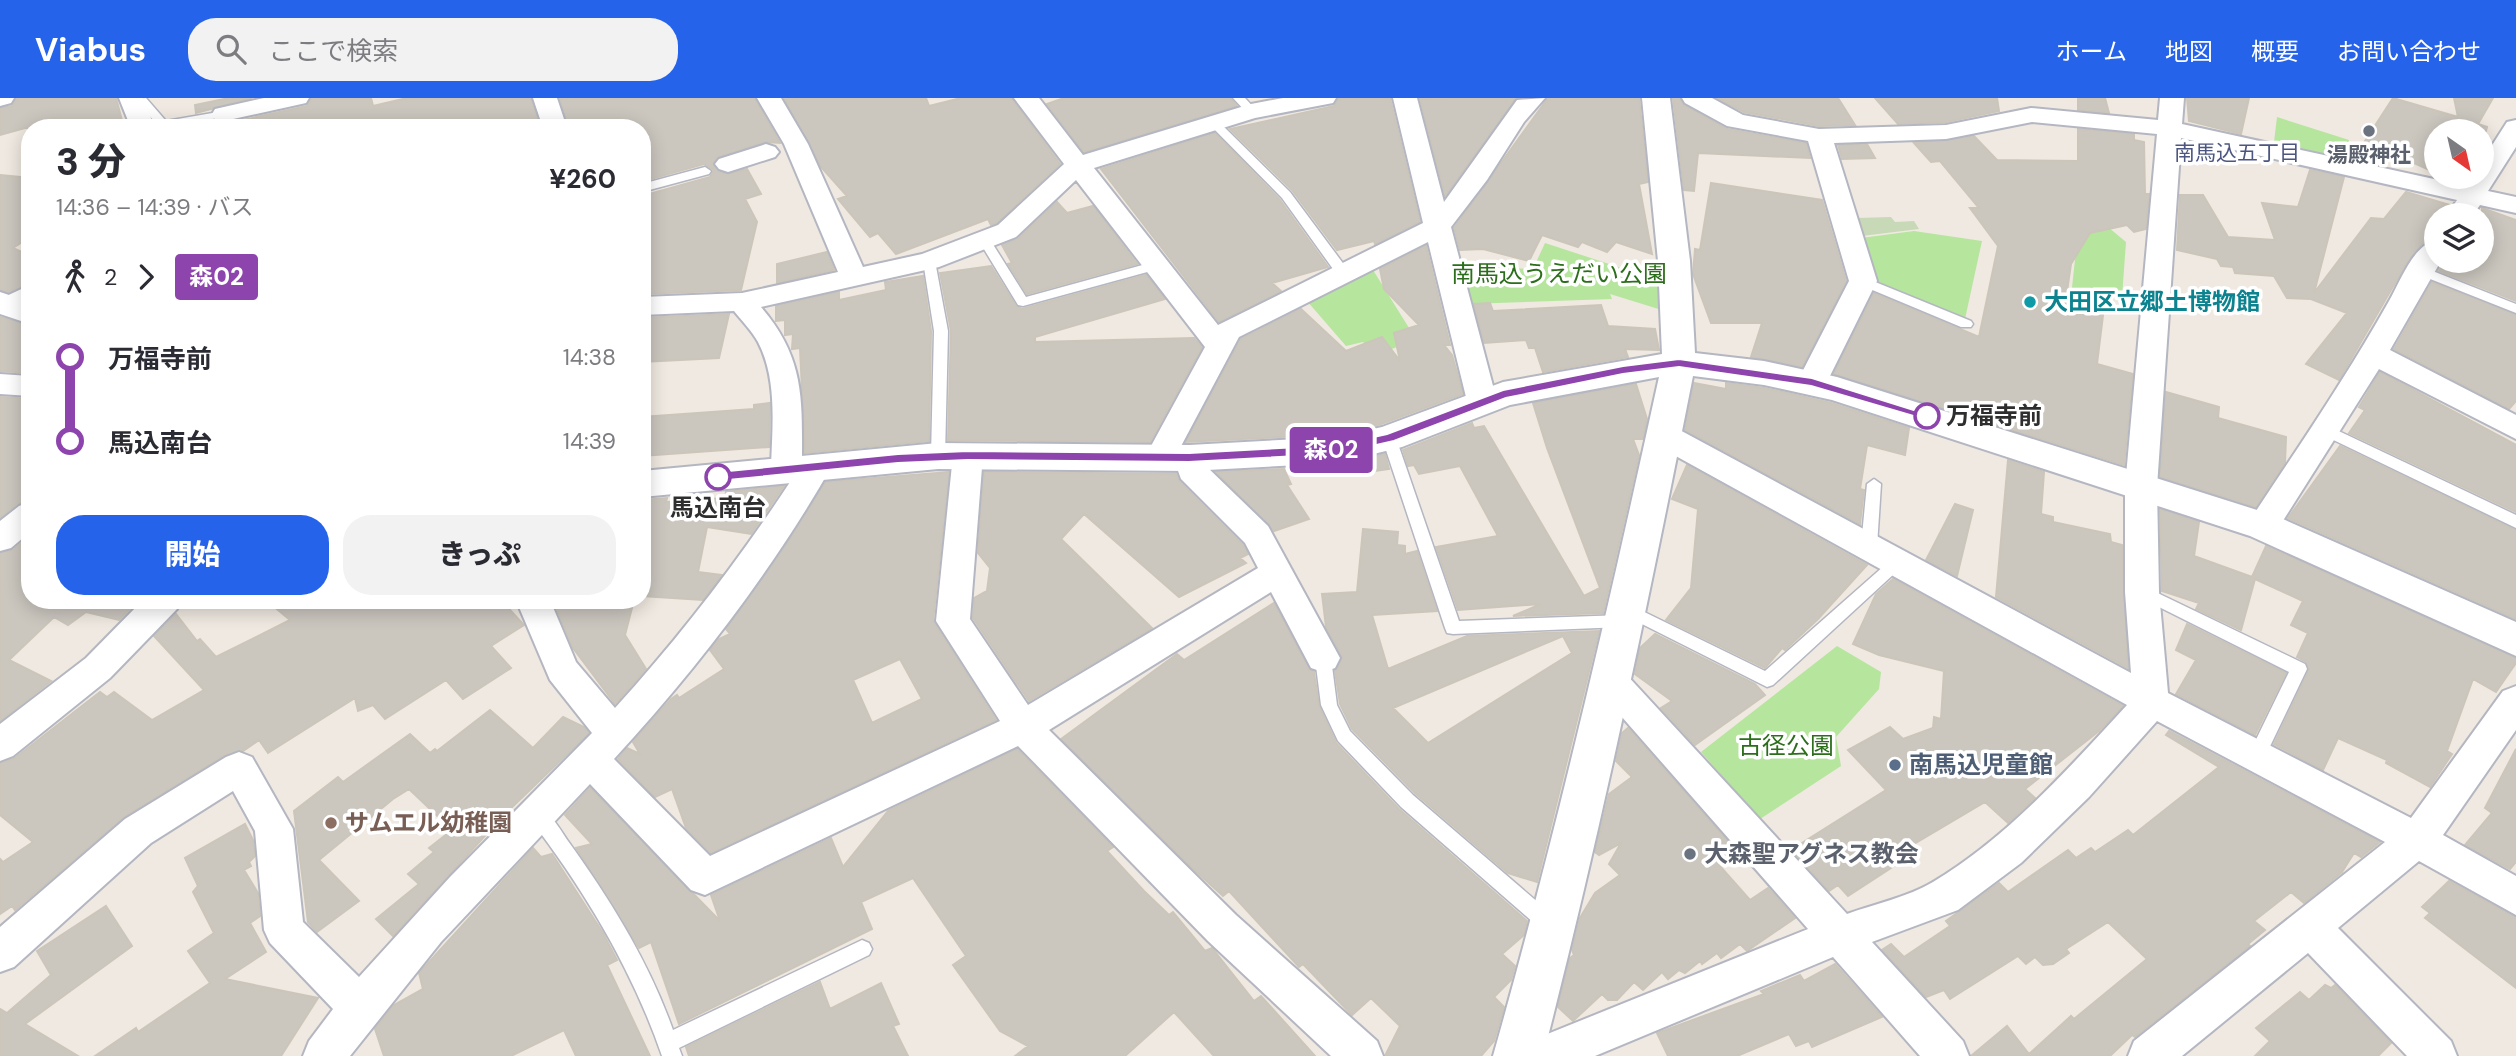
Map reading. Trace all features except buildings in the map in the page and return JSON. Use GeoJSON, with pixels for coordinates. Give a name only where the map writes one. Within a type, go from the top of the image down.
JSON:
{"type":"FeatureCollection","features":[{"type":"Feature","properties":{"kind":"street"},"geometry":{"type":"LineString","coordinates":[[224,114],[297,98]]}},
{"type":"Feature","properties":{"kind":"street"},"geometry":{"type":"LineString","coordinates":[[545,98],[546,119]]}},
{"type":"Feature","properties":{"kind":"street"},"geometry":{"type":"LineString","coordinates":[[769,98],[796,144],[855,279]]}},
{"type":"Feature","properties":{"kind":"street"},"geometry":{"type":"LineString","coordinates":[[1026,98],[1219,346]]}},
{"type":"Feature","properties":{"kind":"street"},"geometry":{"type":"LineString","coordinates":[[651,306],[742,302],[929,261],[1007,231],[1036,201],[1079,164],[1214,123],[1245,104],[1324,98]]}},
{"type":"Feature","properties":{"kind":"street"},"geometry":{"type":"LineString","coordinates":[[1405,98],[1482,401]]}},
{"type":"Feature","properties":{"kind":"street"},"geometry":{"type":"LineString","coordinates":[[1174,457],[1219,346],[1228,331],[1438,226],[1466,193],[1511,117],[1533,98]]}},
{"type":"Feature","properties":{"kind":"street"},"geometry":{"type":"LineString","coordinates":[[1518,1056],[1553,927],[1612,682],[1679,363],[1674,261],[1656,98]]}},
{"type":"Feature","properties":{"kind":"street"},"geometry":{"type":"LineString","coordinates":[[1694,98],[1729,118],[1746,124],[1819,136],[1946,132],[1998,124],[2024,107],[2168,128],[2460,203]]}},
{"type":"Feature","properties":{"kind":"street"},"geometry":{"type":"LineString","coordinates":[[1545,1056],[1838,936],[1944,897],[2007,851],[2076,786],[2151,701],[2143,592],[2141,487],[2172,98]]}},
{"type":"Feature","properties":{"kind":"street"},"geometry":{"type":"LineString","coordinates":[[137,99],[141,119]]}},
{"type":"Feature","properties":{"kind":"street"},"geometry":{"type":"LineString","coordinates":[[2469,203],[2516,127]]}},
{"type":"Feature","properties":{"kind":"street"},"geometry":{"type":"LineString","coordinates":[[1812,382],[1863,281],[1819,136]]}},
{"type":"Feature","properties":{"kind":"street"},"geometry":{"type":"LineString","coordinates":[[717,167],[766,152]]}},
{"type":"Feature","properties":{"kind":"street"},"geometry":{"type":"LineString","coordinates":[[2494,205],[2516,205]]}},
{"type":"Feature","properties":{"kind":"street"},"geometry":{"type":"LineString","coordinates":[[2263,526],[2374,354],[2424,266]]}},
{"type":"Feature","properties":{"kind":"street"},"geometry":{"type":"LineString","coordinates":[[324,1056],[359,1006],[448,903],[602,746],[698,636],[802,468],[782,363],[772,340],[742,302]]}},
{"type":"Feature","properties":{"kind":"street"},"geometry":{"type":"LineString","coordinates":[[2374,354],[2515,426]]}},
{"type":"Feature","properties":{"kind":"street"},"geometry":{"type":"LineString","coordinates":[[651,483],[953,456],[1174,457],[1318,452],[1389,438],[1482,401],[1598,374],[1679,363],[1812,382],[1912,411],[2263,526],[2516,640]]}},
{"type":"Feature","properties":{"kind":"street"},"geometry":{"type":"LineString","coordinates":[[0,384],[21,385]]}},
{"type":"Feature","properties":{"kind":"street"},"geometry":{"type":"LineString","coordinates":[[1665,436],[2151,701],[2515,893]]}},
{"type":"Feature","properties":{"kind":"street"},"geometry":{"type":"LineString","coordinates":[[953,456],[953,621],[1023,727],[1222,928],[1362,1056]]}},
{"type":"Feature","properties":{"kind":"street"},"geometry":{"type":"LineString","coordinates":[[1174,457],[1192,471],[1257,535],[1323,658]]}},
{"type":"Feature","properties":{"kind":"street"},"geometry":{"type":"LineString","coordinates":[[0,539],[21,522]]}},
{"type":"Feature","properties":{"kind":"street"},"geometry":{"type":"LineString","coordinates":[[537,609],[562,670],[602,746],[705,877],[1023,727],[1276,573]]}},
{"type":"Feature","properties":{"kind":"street"},"geometry":{"type":"LineString","coordinates":[[0,745],[98,668],[155,609]]}},
{"type":"Feature","properties":{"kind":"street"},"geometry":{"type":"LineString","coordinates":[[1612,682],[1948,1056]]}},
{"type":"Feature","properties":{"kind":"street"},"geometry":{"type":"LineString","coordinates":[[2149,1056],[2417,840],[2516,701]]}},
{"type":"Feature","properties":{"kind":"street"},"geometry":{"type":"LineString","coordinates":[[0,953],[138,831],[239,768],[274,829],[284,930],[359,1006]]}},
{"type":"Feature","properties":{"kind":"street"},"geometry":{"type":"LineString","coordinates":[[2310,927],[2436,1056]]}},
{"type":"Feature","properties":{"kind":"lane"},"geometry":{"type":"LineString","coordinates":[[137,99],[157,119]]}},
{"type":"Feature","properties":{"kind":"lane"},"geometry":{"type":"LineString","coordinates":[[196,119],[224,114]]}},
{"type":"Feature","properties":{"kind":"lane"},"geometry":{"type":"LineString","coordinates":[[1214,123],[1286,195],[1343,273]]}},
{"type":"Feature","properties":{"kind":"lane"},"geometry":{"type":"LineString","coordinates":[[651,185],[717,167]]}},
{"type":"Feature","properties":{"kind":"lane"},"geometry":{"type":"LineString","coordinates":[[985,241],[1023,302],[1157,265]]}},
{"type":"Feature","properties":{"kind":"lane"},"geometry":{"type":"LineString","coordinates":[[929,261],[941,331],[953,456]]}},
{"type":"Feature","properties":{"kind":"lane"},"geometry":{"type":"LineString","coordinates":[[2453,273],[2516,309]]}},
{"type":"Feature","properties":{"kind":"lane"},"geometry":{"type":"LineString","coordinates":[[1863,281],[1966,324]]}},
{"type":"Feature","properties":{"kind":"lane"},"geometry":{"type":"LineString","coordinates":[[2326,430],[2516,522]]}},
{"type":"Feature","properties":{"kind":"lane"},"geometry":{"type":"LineString","coordinates":[[1389,438],[1453,628],[1627,616],[1767,680],[1899,562]]}},
{"type":"Feature","properties":{"kind":"lane"},"geometry":{"type":"LineString","coordinates":[[1868,546],[1874,484]]}},
{"type":"Feature","properties":{"kind":"lane"},"geometry":{"type":"LineString","coordinates":[[2143,592],[2299,669],[2257,756]]}},
{"type":"Feature","properties":{"kind":"lane"},"geometry":{"type":"LineString","coordinates":[[1323,658],[1329,705],[1344,736],[1406,801],[1553,927]]}},
{"type":"Feature","properties":{"kind":"lane"},"geometry":{"type":"LineString","coordinates":[[536,813],[568,853],[622,946],[670,1049],[862,949]]}},
{"type":"Feature","properties":{"kind":"green space"},"geometry":{"type":"Polygon","coordinates":[[[2277,117],[2349,140],[2345,159],[2274,142],[2277,117]]]}},
{"type":"Feature","properties":{"kind":"green space"},"geometry":{"type":"Polygon","coordinates":[[[1891,217],[1895,222],[1914,221],[1919,229],[1862,236],[1857,218],[1891,217]]]}},
{"type":"Feature","properties":{"kind":"green space"},"geometry":{"type":"Polygon","coordinates":[[[2094,226],[2108,227],[2126,242],[2122,297],[2097,291],[2096,304],[2071,297],[2076,250],[2094,226]]]}},
{"type":"Feature","properties":{"kind":"green space"},"geometry":{"type":"Polygon","coordinates":[[[1914,231],[1982,241],[1965,319],[1867,277],[1861,238],[1914,231]]]}},
{"type":"Feature","properties":{"kind":"green space","name":"南馬込うえだい公園"},"geometry":{"type":"Polygon","coordinates":[[[1545,243],[1664,282],[1665,311],[1610,294],[1612,299],[1468,304],[1459,266],[1533,269],[1545,243]]]}},
{"type":"Feature","properties":{"kind":"green space"},"geometry":{"type":"Polygon","coordinates":[[[1373,270],[1409,328],[1400,331],[1408,343],[1375,355],[1363,342],[1346,346],[1307,301],[1373,270]]]}},
{"type":"Feature","properties":{"kind":"green space","name":"古径公園"},"geometry":{"type":"Polygon","coordinates":[[[1837,646],[1881,672],[1879,689],[1836,737],[1841,766],[1760,819],[1701,752],[1837,646]]]}},
{"type":"Feature","properties":{"kind":"bus line","name":"森02"},"geometry":{"type":"LineString","coordinates":[[718,477],[816,466],[968,455],[1189,458],[1337,450],[1389,438],[1503,394],[1623,370],[1679,363],[1764,373],[1812,382],[1927,416]]}},
{"type":"Feature","properties":{"kind":"place","name":"湯殿神社"},"geometry":{"type":"Point","coordinates":[2369,131]}},
{"type":"Feature","properties":{"kind":"place","name":"大田区立郷土博物館"},"geometry":{"type":"Point","coordinates":[2030,302]}},
{"type":"Feature","properties":{"kind":"place","name":"万福寺前"},"geometry":{"type":"Point","coordinates":[1927,416]}},
{"type":"Feature","properties":{"kind":"place","name":"馬込南台"},"geometry":{"type":"Point","coordinates":[718,477]}},
{"type":"Feature","properties":{"kind":"place","name":"南馬込児童館"},"geometry":{"type":"Point","coordinates":[1895,765]}},
{"type":"Feature","properties":{"kind":"place","name":"サムエル幼稚園"},"geometry":{"type":"Point","coordinates":[331,823]}},
{"type":"Feature","properties":{"kind":"place","name":"大森聖アグネス教会"},"geometry":{"type":"Point","coordinates":[1690,854]}},
{"type":"Feature","properties":{"kind":"district","name":"南馬込五丁目"},"geometry":{"type":"Point","coordinates":[2237,153]}}]}
